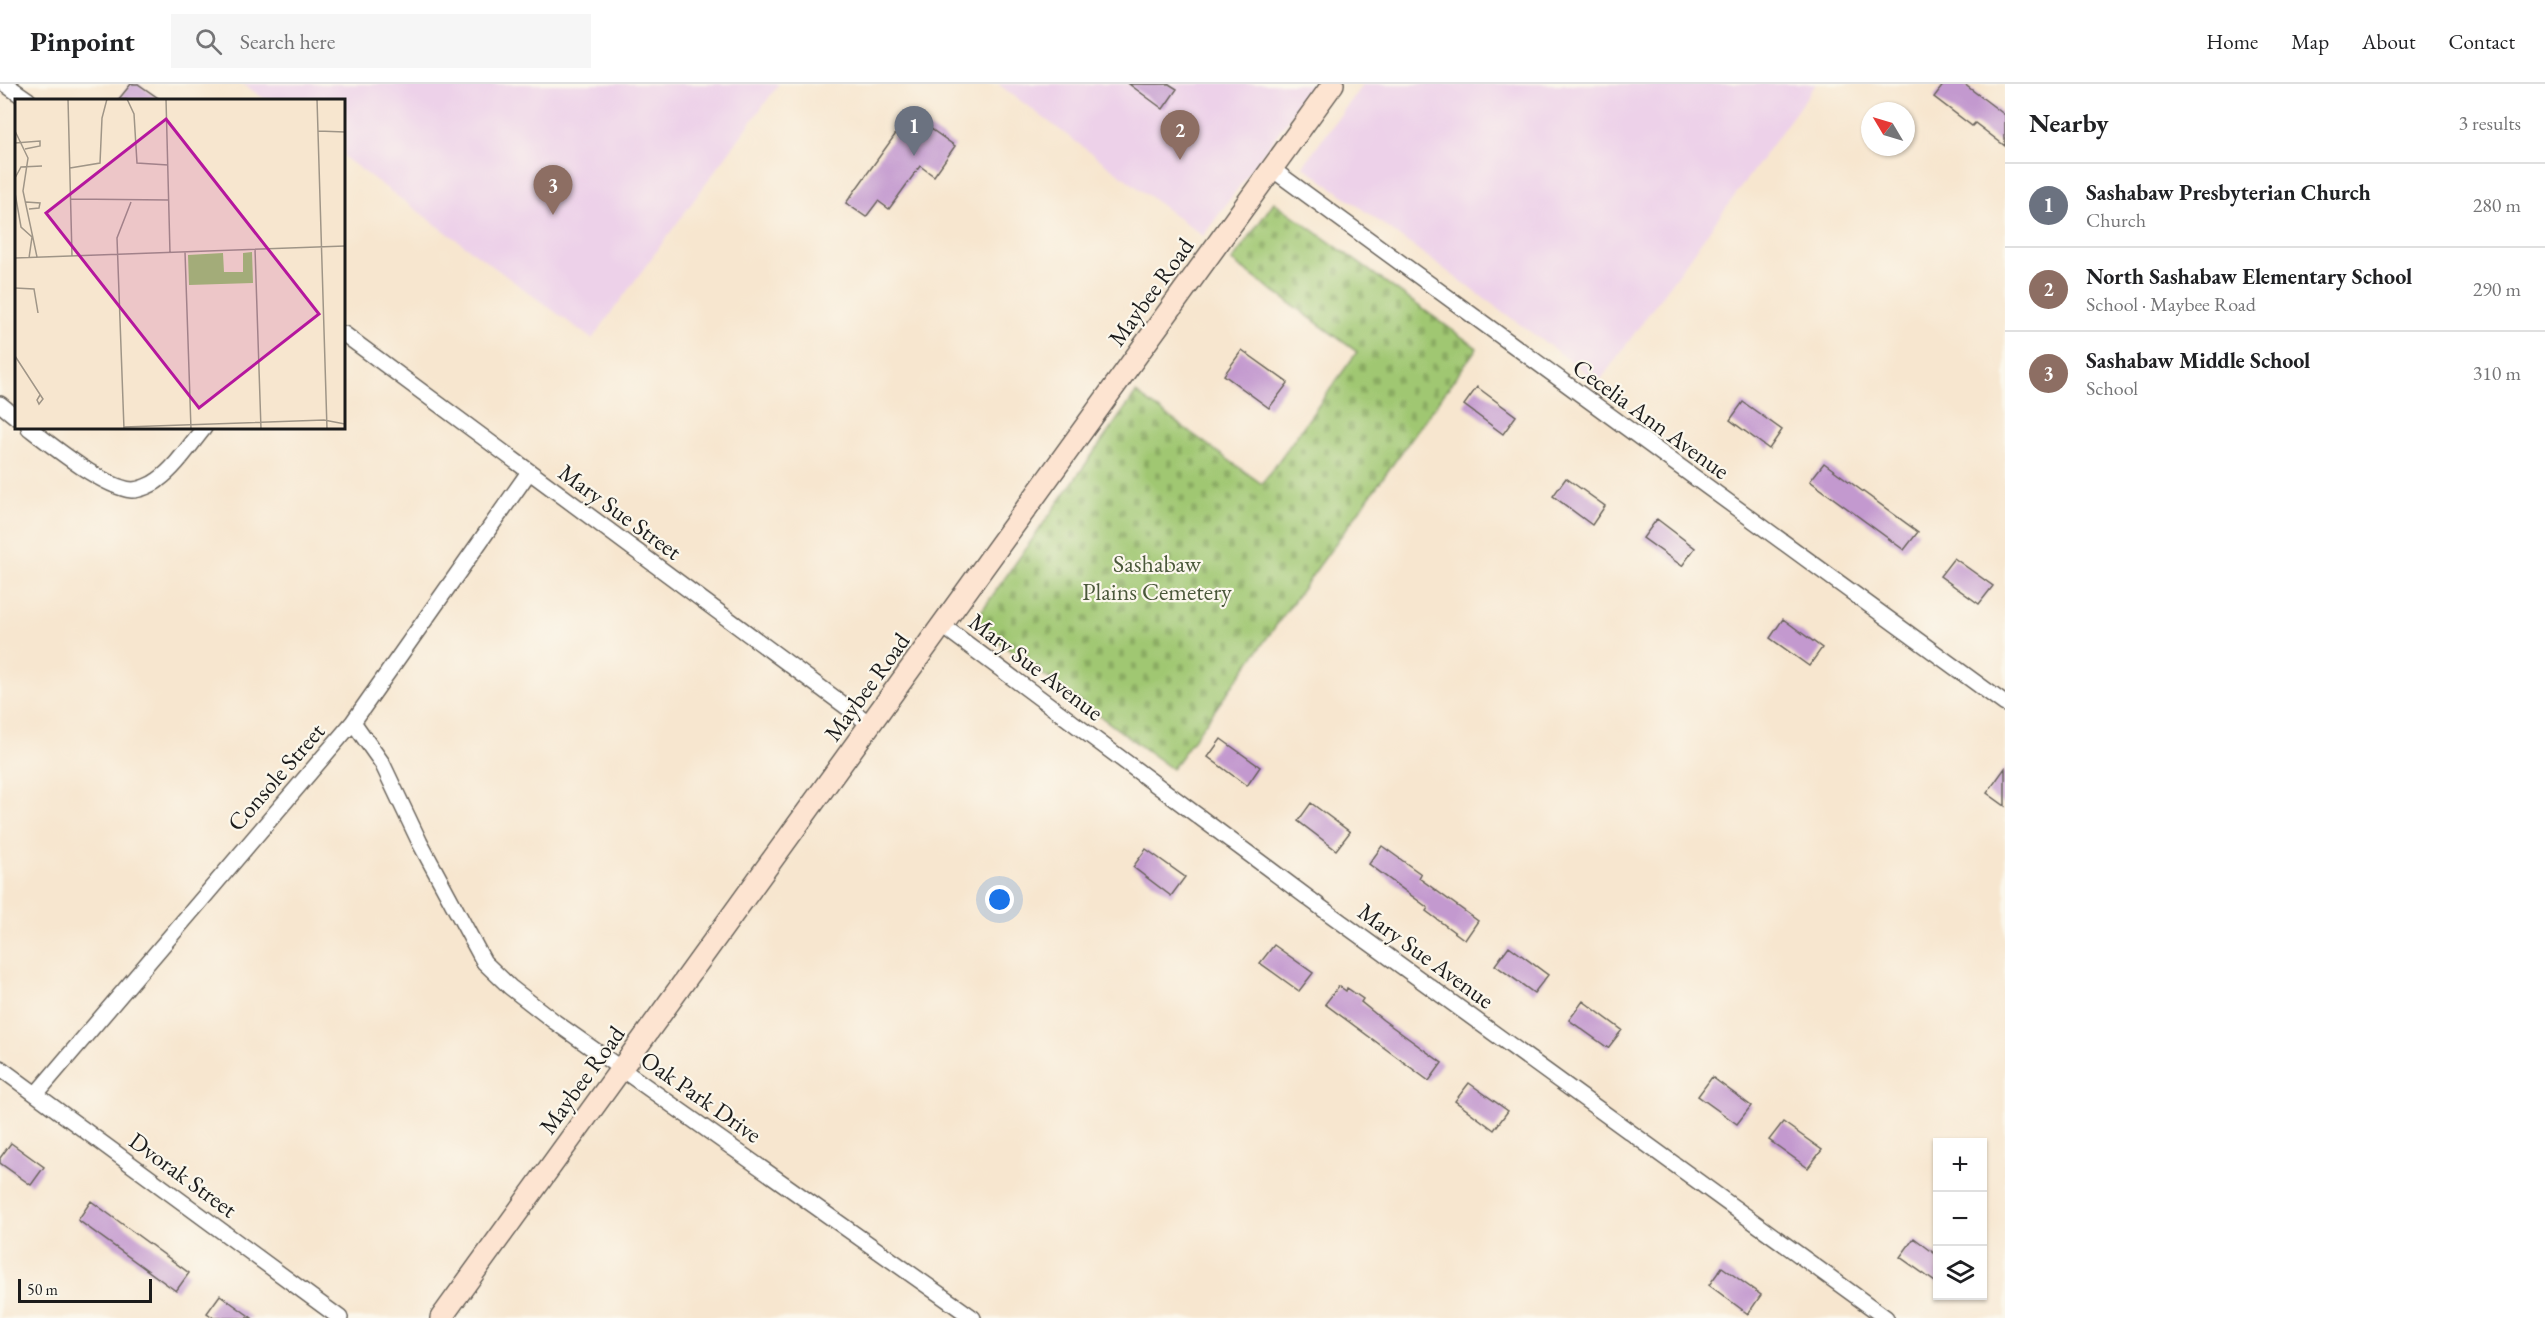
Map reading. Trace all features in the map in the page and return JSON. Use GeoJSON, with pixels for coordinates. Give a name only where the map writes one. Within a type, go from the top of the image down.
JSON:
{"type":"FeatureCollection","features":[{"type":"Feature","properties":{"kind":"main road","name":"Maybee Road"},"geometry":{"type":"LineString","coordinates":[[441,1318],[1333,84]]}},
{"type":"Feature","properties":{"kind":"street"},"geometry":{"type":"LineString","coordinates":[[6,84],[27,99]]}},
{"type":"Feature","properties":{"kind":"street","name":"Cecelia Ann Avenue"},"geometry":{"type":"LineString","coordinates":[[1272,170],[2005,704]]}},
{"type":"Feature","properties":{"kind":"street","name":"Mary Sue Street"},"geometry":{"type":"LineString","coordinates":[[345,335],[871,725]]}},
{"type":"Feature","properties":{"kind":"street"},"geometry":{"type":"LineString","coordinates":[[0,404],[15,416]]}},
{"type":"Feature","properties":{"kind":"street"},"geometry":{"type":"LineString","coordinates":[[30,429],[51,446],[98,476],[122,488],[136,490],[157,482],[203,429]]}},
{"type":"Feature","properties":{"kind":"street","name":"Console Street"},"geometry":{"type":"LineString","coordinates":[[36,1094],[353,722],[529,472]]}},
{"type":"Feature","properties":{"kind":"street","name":"Mary Sue Avenue"},"geometry":{"type":"LineString","coordinates":[[943,626],[1333,916],[1886,1318]]}},
{"type":"Feature","properties":{"kind":"street","name":"Oak Park Drive"},"geometry":{"type":"LineString","coordinates":[[353,722],[382,763],[425,853],[484,962],[510,987],[973,1318]]}},
{"type":"Feature","properties":{"kind":"street","name":"Dvorak Street"},"geometry":{"type":"LineString","coordinates":[[0,1068],[340,1318]]}},
{"type":"Feature","properties":{"kind":"shaded area"},"geometry":{"type":"Polygon","coordinates":[[[243,84],[779,84],[592,339],[345,158],[345,99],[265,99],[243,84]]]}},
{"type":"Feature","properties":{"kind":"shaded area"},"geometry":{"type":"Polygon","coordinates":[[[998,84],[1314,84],[1203,236],[998,84]]]}},
{"type":"Feature","properties":{"kind":"shaded area"},"geometry":{"type":"Polygon","coordinates":[[[1363,84],[1816,84],[1599,382],[1303,166],[1363,84]]]}},
{"type":"Feature","properties":{"kind":"green space","name":"Sashabaw Plains Cemetery"},"geometry":{"type":"Polygon","coordinates":[[[1274,202],[1477,348],[1172,769],[973,623],[1136,393],[1262,484],[1357,352],[1232,261],[1274,202]]]}},
{"type":"Feature","properties":{"kind":"building"},"geometry":{"type":"Polygon","coordinates":[[[131,84],[138,84],[160,99],[119,99],[131,84]]]}},
{"type":"Feature","properties":{"kind":"building"},"geometry":{"type":"Polygon","coordinates":[[[1129,84],[1169,84],[1177,89],[1163,109],[1129,84]]]}},
{"type":"Feature","properties":{"kind":"building"},"geometry":{"type":"Polygon","coordinates":[[[1944,84],[1964,84],[2005,115],[2005,146],[1975,123],[1972,126],[1934,97],[1944,84]]]}},
{"type":"Feature","properties":{"kind":"building"},"geometry":{"type":"Polygon","coordinates":[[[910,114],[955,146],[934,176],[920,166],[889,209],[878,201],[866,217],[846,203],[910,114]]]}},
{"type":"Feature","properties":{"kind":"building"},"geometry":{"type":"Polygon","coordinates":[[[1242,350],[1288,383],[1269,408],[1224,375],[1242,350]]]}},
{"type":"Feature","properties":{"kind":"building"},"geometry":{"type":"Polygon","coordinates":[[[1477,387],[1516,416],[1503,434],[1464,405],[1477,387]]]}},
{"type":"Feature","properties":{"kind":"building"},"geometry":{"type":"Polygon","coordinates":[[[1743,402],[1782,430],[1769,449],[1730,420],[1743,402]]]}},
{"type":"Feature","properties":{"kind":"building"},"geometry":{"type":"Polygon","coordinates":[[[1824,463],[1918,532],[1904,550],[1810,481],[1824,463]]]}},
{"type":"Feature","properties":{"kind":"building"},"geometry":{"type":"Polygon","coordinates":[[[1566,478],[1605,506],[1592,525],[1553,496],[1566,478]]]}},
{"type":"Feature","properties":{"kind":"building"},"geometry":{"type":"Polygon","coordinates":[[[1657,519],[1695,548],[1682,566],[1643,538],[1657,519]]]}},
{"type":"Feature","properties":{"kind":"building"},"geometry":{"type":"Polygon","coordinates":[[[1954,558],[1993,586],[1979,604],[1940,576],[1954,558]]]}},
{"type":"Feature","properties":{"kind":"building"},"geometry":{"type":"Polygon","coordinates":[[[1783,619],[1822,648],[1809,666],[1770,638],[1783,619]]]}},
{"type":"Feature","properties":{"kind":"building"},"geometry":{"type":"Polygon","coordinates":[[[1221,739],[1260,767],[1247,786],[1208,757],[1221,739]]]}},
{"type":"Feature","properties":{"kind":"building"},"geometry":{"type":"Polygon","coordinates":[[[2005,768],[2005,806],[1987,793],[2005,768]]]}},
{"type":"Feature","properties":{"kind":"building"},"geometry":{"type":"Polygon","coordinates":[[[1311,803],[1350,832],[1336,850],[1298,821],[1311,803]]]}},
{"type":"Feature","properties":{"kind":"building"},"geometry":{"type":"Polygon","coordinates":[[[1382,846],[1421,874],[1419,878],[1478,921],[1465,940],[1426,911],[1428,908],[1369,864],[1382,846]]]}},
{"type":"Feature","properties":{"kind":"building"},"geometry":{"type":"Polygon","coordinates":[[[1146,849],[1185,877],[1171,896],[1133,867],[1146,849]]]}},
{"type":"Feature","properties":{"kind":"building"},"geometry":{"type":"Polygon","coordinates":[[[1274,945],[1313,973],[1299,991],[1260,963],[1274,945]]]}},
{"type":"Feature","properties":{"kind":"building"},"geometry":{"type":"Polygon","coordinates":[[[1509,946],[1548,975],[1534,993],[1495,965],[1509,946]]]}},
{"type":"Feature","properties":{"kind":"building"},"geometry":{"type":"Polygon","coordinates":[[[1339,986],[1346,991],[1347,988],[1363,999],[1361,1002],[1383,1020],[1442,1063],[1429,1081],[1325,1004],[1339,986]]]}},
{"type":"Feature","properties":{"kind":"building"},"geometry":{"type":"Polygon","coordinates":[[[1583,1001],[1622,1030],[1608,1048],[1569,1020],[1583,1001]]]}},
{"type":"Feature","properties":{"kind":"building"},"geometry":{"type":"Polygon","coordinates":[[[1712,1077],[1751,1106],[1737,1124],[1698,1096],[1712,1077]]]}},
{"type":"Feature","properties":{"kind":"building"},"geometry":{"type":"Polygon","coordinates":[[[1469,1083],[1508,1111],[1494,1130],[1455,1101],[1469,1083]]]}},
{"type":"Feature","properties":{"kind":"building"},"geometry":{"type":"Polygon","coordinates":[[[1783,1122],[1822,1150],[1808,1168],[1769,1140],[1783,1122]]]}},
{"type":"Feature","properties":{"kind":"building"},"geometry":{"type":"Polygon","coordinates":[[[11,1143],[44,1167],[31,1185],[0,1163],[0,1158],[11,1143]]]}},
{"type":"Feature","properties":{"kind":"building"},"geometry":{"type":"Polygon","coordinates":[[[91,1201],[189,1273],[176,1291],[78,1220],[91,1201]]]}},
{"type":"Feature","properties":{"kind":"building"},"geometry":{"type":"Polygon","coordinates":[[[1914,1238],[1933,1252],[1933,1280],[1900,1257],[1914,1238]]]}},
{"type":"Feature","properties":{"kind":"building"},"geometry":{"type":"Polygon","coordinates":[[[1722,1267],[1761,1295],[1748,1314],[1709,1285],[1722,1267]]]}},
{"type":"Feature","properties":{"kind":"building"},"geometry":{"type":"Polygon","coordinates":[[[220,1295],[252,1318],[214,1318],[207,1313],[220,1295]]]}},
{"type":"Feature","properties":{"kind":"place","name":"Sashabaw Presbyterian Church"},"geometry":{"type":"Point","coordinates":[914,156]}},
{"type":"Feature","properties":{"kind":"place","name":"North Sashabaw Elementary School"},"geometry":{"type":"Point","coordinates":[1180,160]}},
{"type":"Feature","properties":{"kind":"place","name":"Sashabaw Middle School"},"geometry":{"type":"Point","coordinates":[553,215]}}]}
